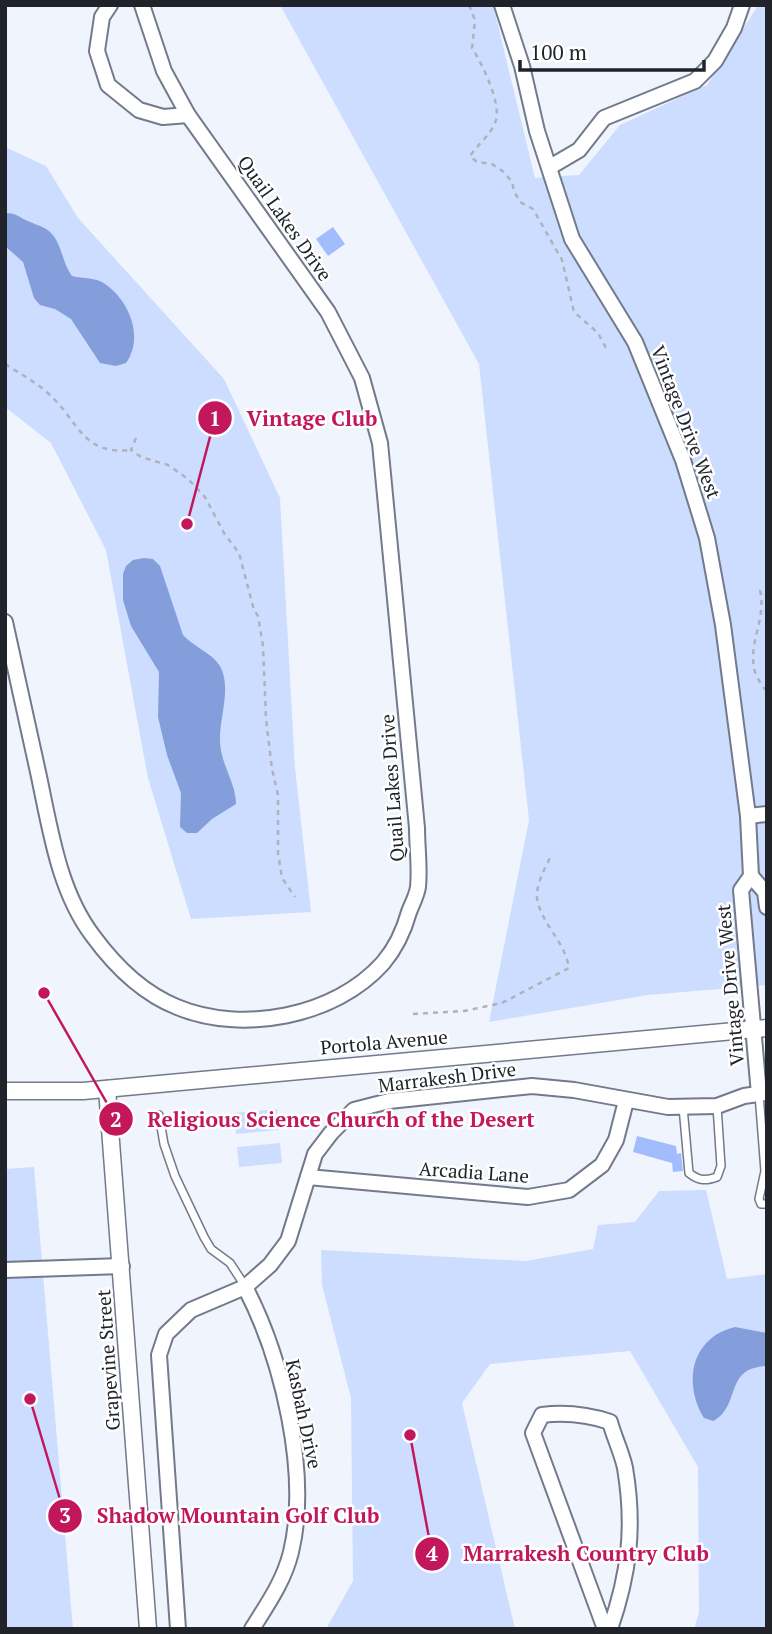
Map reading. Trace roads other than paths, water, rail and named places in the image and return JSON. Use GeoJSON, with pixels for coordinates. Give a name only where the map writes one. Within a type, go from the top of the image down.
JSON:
{"type":"FeatureCollection","features":[{"type":"Feature","properties":{"kind":"street"},"geometry":{"type":"LineString","coordinates":[[110,5],[102,17],[97,51],[108,85],[139,110],[163,117],[188,115]]}},
{"type":"Feature","properties":{"kind":"street","name":"Quail Lakes Drive"},"geometry":{"type":"LineString","coordinates":[[5,622],[56,857],[71,897],[90,933],[130,978],[152,995],[176,1007],[214,1017],[249,1019],[323,1005],[351,989],[383,962],[406,923],[418,887],[417,828],[380,443],[362,378],[328,312],[188,115],[164,71],[142,5]]}},
{"type":"Feature","properties":{"kind":"street","name":"Vintage Drive West"},"geometry":{"type":"LineString","coordinates":[[502,5],[522,66],[537,131],[572,239],[635,342],[683,460],[707,538],[723,625],[748,816],[751,876],[741,890],[760,1029],[763,1093]]}},
{"type":"Feature","properties":{"kind":"street"},"geometry":{"type":"LineString","coordinates":[[550,167],[579,150],[604,118],[695,81],[715,61],[734,28],[742,5]]}},
{"type":"Feature","properties":{"kind":"street"},"geometry":{"type":"LineString","coordinates":[[748,816],[767,814]]}},
{"type":"Feature","properties":{"kind":"street","name":"Vintage Drive West"},"geometry":{"type":"LineString","coordinates":[[751,876],[765,891],[767,907]]}},
{"type":"Feature","properties":{"kind":"street","name":"Portola Avenue"},"geometry":{"type":"LineString","coordinates":[[5,1091],[83,1091],[760,1029]]}},
{"type":"Feature","properties":{"kind":"street","name":"Marrakesh Drive"},"geometry":{"type":"LineString","coordinates":[[178,1629],[159,1355],[166,1334],[191,1310],[245,1287],[270,1265],[288,1241],[315,1154],[354,1110],[388,1101],[532,1086],[575,1090],[668,1107],[718,1106],[744,1096],[763,1093]]}},
{"type":"Feature","properties":{"kind":"street","name":"Grapevine Street"},"geometry":{"type":"LineString","coordinates":[[107,1089],[148,1629]]}},
{"type":"Feature","properties":{"kind":"street","name":"Arcadia Lane"},"geometry":{"type":"LineString","coordinates":[[308,1177],[528,1197],[569,1190],[602,1165],[616,1140],[626,1101]]}},
{"type":"Feature","properties":{"kind":"street"},"geometry":{"type":"LineString","coordinates":[[5,1270],[122,1266]]}},
{"type":"Feature","properties":{"kind":"street","name":"Kasbah Drive"},"geometry":{"type":"LineString","coordinates":[[245,1287],[261,1318],[282,1390],[296,1453],[298,1482],[291,1553],[277,1590],[252,1629]]}},
{"type":"Feature","properties":{"kind":"street"},"geometry":{"type":"LineString","coordinates":[[542,1415],[588,1415],[610,1422],[624,1467],[631,1529],[624,1590],[608,1629],[533,1433],[542,1415]]}},
{"type":"Feature","properties":{"kind":"lane"},"geometry":{"type":"LineString","coordinates":[[763,1093],[765,1171],[759,1199],[761,1204],[766,1204]]}},
{"type":"Feature","properties":{"kind":"lane"},"geometry":{"type":"LineString","coordinates":[[683,1107],[689,1173],[696,1179],[708,1180],[717,1177],[721,1166],[718,1106]]}},
{"type":"Feature","properties":{"kind":"lane"},"geometry":{"type":"LineString","coordinates":[[159,1115],[171,1165],[204,1237],[211,1250],[230,1263],[245,1287]]}},
{"type":"Feature","properties":{"kind":"water"},"geometry":{"type":"Polygon","coordinates":[[[5,213],[16,215],[48,230],[57,242],[72,276],[94,279],[114,291],[132,320],[134,332],[134,342],[126,363],[116,366],[100,363],[71,319],[55,309],[40,305],[34,298],[23,262],[5,246],[5,213]]]}},
{"type":"Feature","properties":{"kind":"water"},"geometry":{"type":"Polygon","coordinates":[[[153,559],[160,566],[183,635],[217,661],[225,684],[220,742],[236,804],[212,819],[197,833],[187,833],[180,827],[181,793],[167,755],[158,717],[159,672],[131,626],[123,600],[123,574],[126,566],[133,560],[153,559]]]}},
{"type":"Feature","properties":{"kind":"water"},"geometry":{"type":"Polygon","coordinates":[[[735,1327],[767,1333],[767,1366],[753,1368],[744,1373],[722,1414],[713,1421],[704,1418],[697,1404],[693,1376],[695,1363],[709,1340],[720,1332],[735,1327]]]}},
{"type":"Feature","properties":{"kind":"place","name":"Vintage Club"},"geometry":{"type":"Point","coordinates":[187,524]}},
{"type":"Feature","properties":{"kind":"place","name":"Religious Science Church of the Desert"},"geometry":{"type":"Point","coordinates":[44,993]}},
{"type":"Feature","properties":{"kind":"place","name":"Shadow Mountain Golf Club"},"geometry":{"type":"Point","coordinates":[30,1399]}},
{"type":"Feature","properties":{"kind":"place","name":"Marrakesh Country Club"},"geometry":{"type":"Point","coordinates":[410,1435]}}]}
